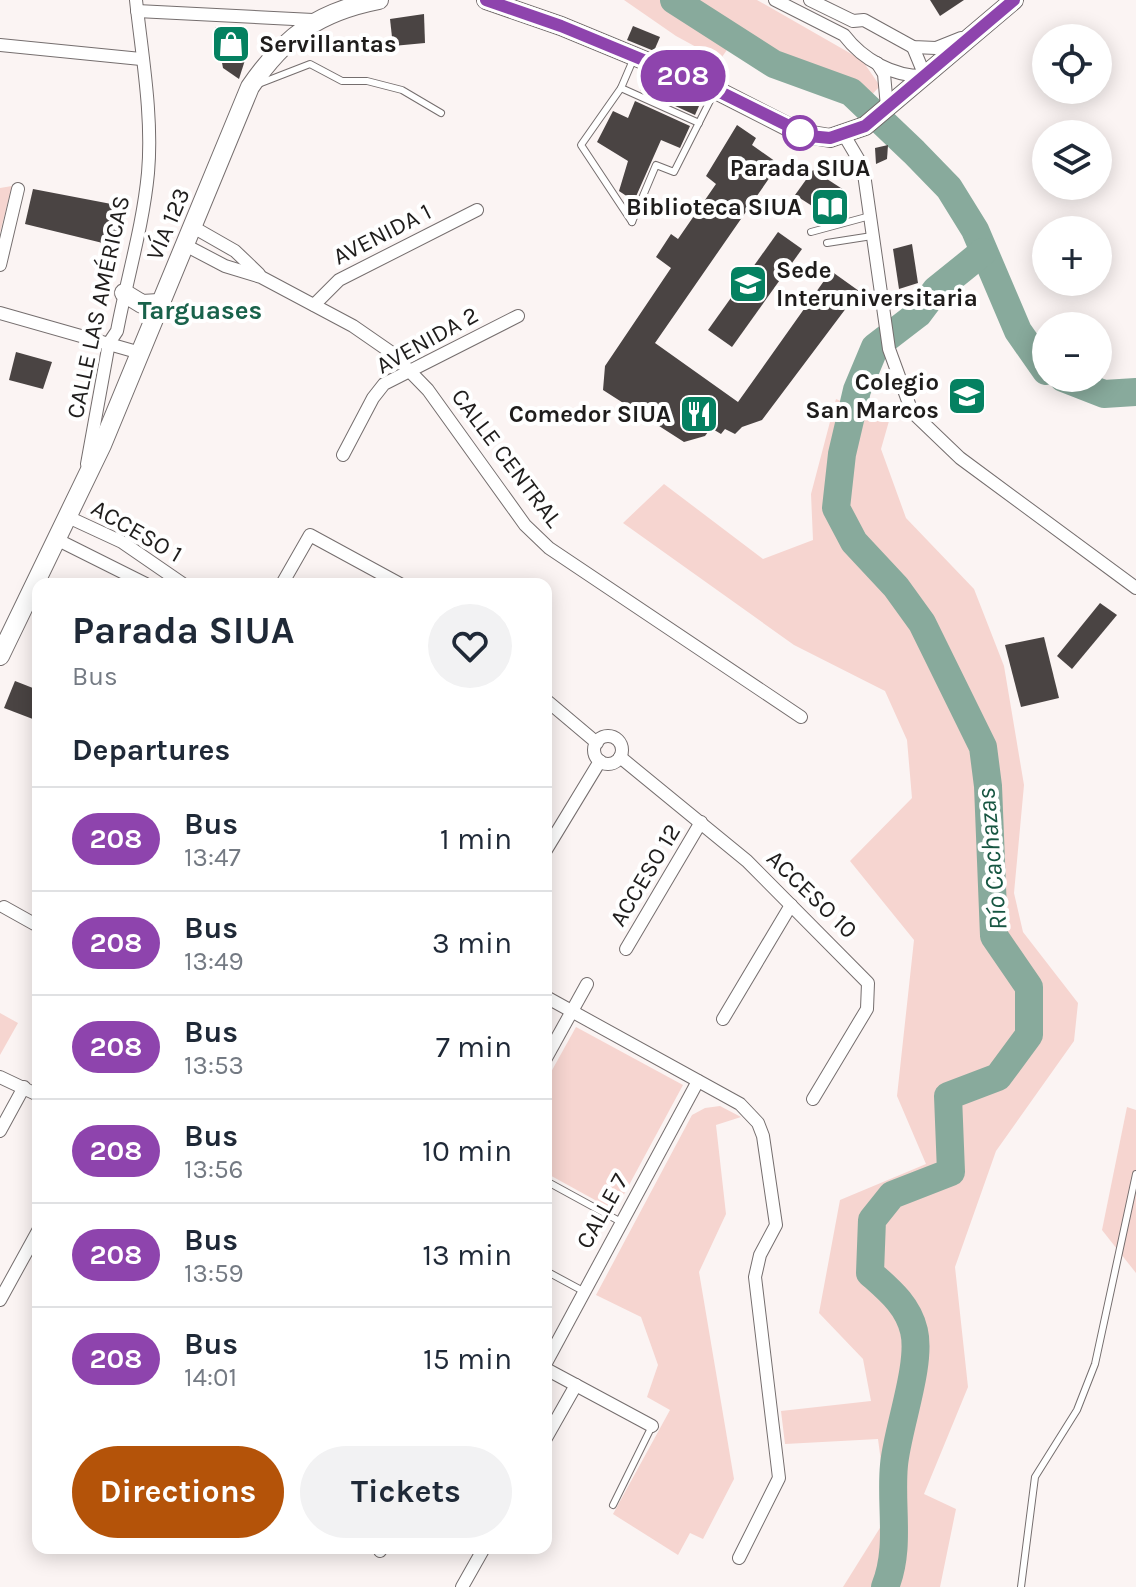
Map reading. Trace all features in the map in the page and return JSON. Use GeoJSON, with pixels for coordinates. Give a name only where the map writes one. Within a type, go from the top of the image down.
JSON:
{"type":"FeatureCollection","features":[{"type":"Feature","properties":{"kind":"main road","name":"VÍA 123"},"geometry":{"type":"LineString","coordinates":[[39,578],[85,479],[250,87],[267,62],[313,20],[379,0]]}},
{"type":"Feature","properties":{"kind":"main road"},"geometry":{"type":"LineString","coordinates":[[486,0],[716,90],[809,136],[844,135],[865,126],[1014,0]]}},
{"type":"Feature","properties":{"kind":"main road"},"geometry":{"type":"LineString","coordinates":[[124,293],[142,304],[159,303]]}},
{"type":"Feature","properties":{"kind":"main road","name":"VÍA 123"},"geometry":{"type":"LineString","coordinates":[[0,656],[32,592]]}},
{"type":"Feature","properties":{"kind":"street"},"geometry":{"type":"LineString","coordinates":[[775,0],[844,35],[877,63],[899,75],[925,76],[913,47]]}},
{"type":"Feature","properties":{"kind":"street"},"geometry":{"type":"LineString","coordinates":[[810,0],[853,21],[864,20],[913,47],[936,48],[981,28]]}},
{"type":"Feature","properties":{"kind":"street"},"geometry":{"type":"LineString","coordinates":[[136,6],[313,20]]}},
{"type":"Feature","properties":{"kind":"street","name":"CALLE LAS AMÉRICAS"},"geometry":{"type":"LineString","coordinates":[[85,479],[109,343],[117,331],[143,214],[148,169],[136,6]]}},
{"type":"Feature","properties":{"kind":"street"},"geometry":{"type":"LineString","coordinates":[[821,23],[828,9]]}},
{"type":"Feature","properties":{"kind":"street"},"geometry":{"type":"LineString","coordinates":[[0,45],[141,59]]}},
{"type":"Feature","properties":{"kind":"street"},"geometry":{"type":"LineString","coordinates":[[877,63],[884,74],[885,109]]}},
{"type":"Feature","properties":{"kind":"street"},"geometry":{"type":"LineString","coordinates":[[844,135],[863,167],[889,349],[905,400],[940,442],[1136,588]]}},
{"type":"Feature","properties":{"kind":"street"},"geometry":{"type":"LineString","coordinates":[[0,265],[18,189]]}},
{"type":"Feature","properties":{"kind":"street","name":"AVENIDA 1"},"geometry":{"type":"LineString","coordinates":[[314,305],[339,280],[477,210]]}},
{"type":"Feature","properties":{"kind":"street","name":"CALLE CENTRAL"},"geometry":{"type":"LineString","coordinates":[[193,227],[235,251],[261,277]]}},
{"type":"Feature","properties":{"kind":"street","name":"CALLE CENTRAL"},"geometry":{"type":"LineString","coordinates":[[185,245],[225,266],[261,277],[374,338],[410,369],[525,525],[549,548],[801,717]]}},
{"type":"Feature","properties":{"kind":"street"},"geometry":{"type":"LineString","coordinates":[[0,313],[137,352]]}},
{"type":"Feature","properties":{"kind":"street","name":"AVENIDA 2"},"geometry":{"type":"LineString","coordinates":[[343,455],[373,398],[384,384],[518,316]]}},
{"type":"Feature","properties":{"kind":"street","name":"ACCESO 1"},"geometry":{"type":"LineString","coordinates":[[68,517],[103,533],[170,578]]}},
{"type":"Feature","properties":{"kind":"street"},"geometry":{"type":"LineString","coordinates":[[93,558],[103,533]]}},
{"type":"Feature","properties":{"kind":"street"},"geometry":{"type":"LineString","coordinates":[[285,578],[310,535],[389,578]]}},
{"type":"Feature","properties":{"kind":"street","name":"ACCESO 1"},"geometry":{"type":"LineString","coordinates":[[58,540],[134,578]]}},
{"type":"Feature","properties":{"kind":"street"},"geometry":{"type":"LineString","coordinates":[[552,705],[597,743]]}},
{"type":"Feature","properties":{"kind":"street"},"geometry":{"type":"LineString","coordinates":[[604,737],[616,738],[622,749],[620,757],[613,763],[600,761],[595,754],[597,743],[604,737]]}},
{"type":"Feature","properties":{"kind":"street","name":"ACCESO 10"},"geometry":{"type":"LineString","coordinates":[[620,757],[701,822],[863,975],[870,995],[867,1009],[813,1099]]}},
{"type":"Feature","properties":{"kind":"street"},"geometry":{"type":"LineString","coordinates":[[552,840],[600,761]]}},
{"type":"Feature","properties":{"kind":"street","name":"ACCESO 12"},"geometry":{"type":"LineString","coordinates":[[626,949],[701,822]]}},
{"type":"Feature","properties":{"kind":"street"},"geometry":{"type":"LineString","coordinates":[[723,1019],[791,905]]}},
{"type":"Feature","properties":{"kind":"street"},"geometry":{"type":"LineString","coordinates":[[4,907],[32,923]]}},
{"type":"Feature","properties":{"kind":"street"},"geometry":{"type":"LineString","coordinates":[[552,1047],[587,984]]}},
{"type":"Feature","properties":{"kind":"street"},"geometry":{"type":"LineString","coordinates":[[552,1000],[740,1104],[758,1123],[776,1215],[776,1225],[760,1255],[755,1277],[778,1484],[739,1558]]}},
{"type":"Feature","properties":{"kind":"street"},"geometry":{"type":"LineString","coordinates":[[0,1077],[32,1092]]}},
{"type":"Feature","properties":{"kind":"street","name":"CALLE 7"},"geometry":{"type":"LineString","coordinates":[[552,1354],[698,1081]]}},
{"type":"Feature","properties":{"kind":"street"},"geometry":{"type":"LineString","coordinates":[[0,1131],[24,1087]]}},
{"type":"Feature","properties":{"kind":"street"},"geometry":{"type":"LineString","coordinates":[[0,1300],[32,1242]]}},
{"type":"Feature","properties":{"kind":"street"},"geometry":{"type":"LineString","coordinates":[[552,1370],[652,1426]]}},
{"type":"Feature","properties":{"kind":"street"},"geometry":{"type":"LineString","coordinates":[[552,1427],[576,1385]]}},
{"type":"Feature","properties":{"kind":"street"},"geometry":{"type":"LineString","coordinates":[[462,1587],[481,1554]]}},
{"type":"Feature","properties":{"kind":"lane"},"geometry":{"type":"LineString","coordinates":[[635,57],[621,88],[581,145],[632,222],[656,165],[674,172],[716,90]]}},
{"type":"Feature","properties":{"kind":"lane"},"geometry":{"type":"LineString","coordinates":[[250,87],[310,64],[342,81],[367,81],[402,90],[441,113]]}},
{"type":"Feature","properties":{"kind":"lane"},"geometry":{"type":"LineString","coordinates":[[621,88],[699,123]]}},
{"type":"Feature","properties":{"kind":"lane"},"geometry":{"type":"LineString","coordinates":[[811,232],[871,216]]}},
{"type":"Feature","properties":{"kind":"lane"},"geometry":{"type":"LineString","coordinates":[[827,243],[872,236]]}},
{"type":"Feature","properties":{"kind":"lane"},"geometry":{"type":"LineString","coordinates":[[1021,1587],[1035,1477],[1077,1410],[1095,1364],[1136,1174]]}},
{"type":"Feature","properties":{"kind":"lane"},"geometry":{"type":"LineString","coordinates":[[552,1184],[621,1222]]}},
{"type":"Feature","properties":{"kind":"lane"},"geometry":{"type":"LineString","coordinates":[[552,1274],[583,1291]]}},
{"type":"Feature","properties":{"kind":"lane"},"geometry":{"type":"LineString","coordinates":[[613,1505],[652,1426]]}},
{"type":"Feature","properties":{"kind":"shaded area"},"geometry":{"type":"Polygon","coordinates":[[[624,0],[757,0],[862,60],[880,86],[865,102],[850,88],[773,59],[737,35],[720,60],[676,36],[624,0]]]}},
{"type":"Feature","properties":{"kind":"shaded area"},"geometry":{"type":"Polygon","coordinates":[[[12,186],[0,233],[0,188],[12,186]]]}},
{"type":"Feature","properties":{"kind":"shaded area"},"geometry":{"type":"Polygon","coordinates":[[[836,399],[889,421],[881,449],[906,518],[974,589],[1004,666],[1024,785],[1014,893],[1023,932],[1078,1003],[1074,1041],[996,1151],[955,1267],[968,1387],[924,1494],[956,1509],[940,1587],[843,1587],[888,1515],[878,1439],[785,1444],[781,1411],[871,1401],[863,1359],[819,1313],[840,1200],[926,1164],[897,1096],[914,940],[850,861],[912,798],[907,740],[885,691],[794,645],[623,523],[664,484],[763,559],[813,540],[811,494],[836,399]]]}},
{"type":"Feature","properties":{"kind":"shaded area"},"geometry":{"type":"Polygon","coordinates":[[[0,1013],[18,1023],[0,1055],[0,1013]]]}},
{"type":"Feature","properties":{"kind":"shaded area"},"geometry":{"type":"Polygon","coordinates":[[[576,1027],[683,1085],[615,1211],[552,1176],[552,1070],[576,1027]]]}},
{"type":"Feature","properties":{"kind":"shaded area"},"geometry":{"type":"Polygon","coordinates":[[[720,1106],[741,1117],[716,1125],[726,1214],[699,1272],[734,1479],[703,1539],[690,1533],[678,1555],[613,1514],[670,1410],[647,1397],[658,1365],[641,1317],[596,1295],[692,1115],[705,1108],[720,1106]]]}},
{"type":"Feature","properties":{"kind":"shaded area"},"geometry":{"type":"Polygon","coordinates":[[[1127,1107],[1136,1110],[1136,1273],[1102,1230],[1127,1107]]]}},
{"type":"Feature","properties":{"kind":"building"},"geometry":{"type":"Polygon","coordinates":[[[930,0],[964,0],[940,16],[930,0]]]}},
{"type":"Feature","properties":{"kind":"building"},"geometry":{"type":"Polygon","coordinates":[[[424,14],[425,43],[393,46],[390,19],[424,14]]]}},
{"type":"Feature","properties":{"kind":"building"},"geometry":{"type":"Polygon","coordinates":[[[633,26],[660,37],[654,51],[627,40],[633,26]]]}},
{"type":"Feature","properties":{"kind":"building","name":"Servillantas"},"geometry":{"type":"Polygon","coordinates":[[[215,27],[240,28],[245,60],[239,79],[223,68],[215,27]]]}},
{"type":"Feature","properties":{"kind":"building"},"geometry":{"type":"Polygon","coordinates":[[[644,81],[699,106],[695,115],[640,90],[644,81]]]}},
{"type":"Feature","properties":{"kind":"building"},"geometry":{"type":"Polygon","coordinates":[[[635,101],[690,126],[680,148],[661,140],[634,201],[619,191],[628,161],[597,142],[613,111],[628,118],[635,101]]]}},
{"type":"Feature","properties":{"kind":"building"},"geometry":{"type":"Polygon","coordinates":[[[737,125],[756,138],[752,145],[779,164],[655,343],[738,402],[831,271],[859,291],[762,420],[742,427],[735,434],[725,429],[721,434],[711,428],[705,436],[684,442],[603,390],[605,366],[671,268],[656,257],[671,234],[678,239],[716,184],[706,176],[737,125]]]}},
{"type":"Feature","properties":{"kind":"building"},"geometry":{"type":"Polygon","coordinates":[[[888,145],[887,159],[876,164],[875,148],[888,145]]]}},
{"type":"Feature","properties":{"kind":"building","name":"Biblioteca SIUA"},"geometry":{"type":"Polygon","coordinates":[[[813,170],[844,190],[846,216],[834,220],[795,195],[813,170]]]}},
{"type":"Feature","properties":{"kind":"building"},"geometry":{"type":"Polygon","coordinates":[[[33,189],[127,207],[119,247],[25,224],[33,189]]]}},
{"type":"Feature","properties":{"kind":"building"},"geometry":{"type":"Polygon","coordinates":[[[778,232],[802,249],[732,347],[708,330],[778,232]]]}},
{"type":"Feature","properties":{"kind":"building"},"geometry":{"type":"Polygon","coordinates":[[[912,244],[918,283],[899,289],[893,249],[912,244]]]}},
{"type":"Feature","properties":{"kind":"building"},"geometry":{"type":"Polygon","coordinates":[[[16,352],[52,362],[43,389],[9,380],[16,352]]]}},
{"type":"Feature","properties":{"kind":"building"},"geometry":{"type":"Polygon","coordinates":[[[1100,603],[1117,615],[1072,669],[1057,656],[1100,603]]]}},
{"type":"Feature","properties":{"kind":"building"},"geometry":{"type":"Polygon","coordinates":[[[1044,637],[1059,698],[1021,707],[1005,645],[1044,637]]]}},
{"type":"Feature","properties":{"kind":"building"},"geometry":{"type":"Polygon","coordinates":[[[15,681],[32,688],[32,719],[4,708],[15,681]]]}},
{"type":"Feature","properties":{"kind":"waterway"},"geometry":{"type":"LineString","coordinates":[[674,0],[774,64],[851,92],[914,152],[949,188],[975,230],[1018,331],[1032,351]]}},
{"type":"Feature","properties":{"kind":"waterway","name":"Río Cachazas"},"geometry":{"type":"LineString","coordinates":[[885,1587],[893,1557],[894,1465],[916,1345],[911,1322],[902,1306],[870,1273],[872,1220],[892,1195],[951,1172],[948,1096],[998,1077],[1029,1035],[1029,987],[994,936],[988,786],[983,747],[922,623],[896,587],[854,542],[836,508],[842,454],[857,390],[875,347],[918,314],[936,290],[983,252]]}},
{"type":"Feature","properties":{"kind":"waterway"},"geometry":{"type":"LineString","coordinates":[[1099,392],[1136,392]]}},
{"type":"Feature","properties":{"kind":"bus line","name":"208"},"geometry":{"type":"LineString","coordinates":[[486,0],[561,26],[716,90],[800,133],[818,138],[852,133],[865,126],[1014,0]]}},
{"type":"Feature","properties":{"kind":"place","name":"Servillantas"},"geometry":{"type":"Point","coordinates":[231,44]}},
{"type":"Feature","properties":{"kind":"place","name":"Parada SIUA"},"geometry":{"type":"Point","coordinates":[800,133]}},
{"type":"Feature","properties":{"kind":"place","name":"Biblioteca SIUA"},"geometry":{"type":"Point","coordinates":[830,207]}},
{"type":"Feature","properties":{"kind":"place","name":"Sede Interuniversitaria"},"geometry":{"type":"Point","coordinates":[748,284]}},
{"type":"Feature","properties":{"kind":"place","name":"Colegio San Marcos"},"geometry":{"type":"Point","coordinates":[967,396]}},
{"type":"Feature","properties":{"kind":"place","name":"Comedor SIUA"},"geometry":{"type":"Point","coordinates":[699,414]}},
{"type":"Feature","properties":{"kind":"district","name":"Targuases"},"geometry":{"type":"Point","coordinates":[200,310]}}]}
